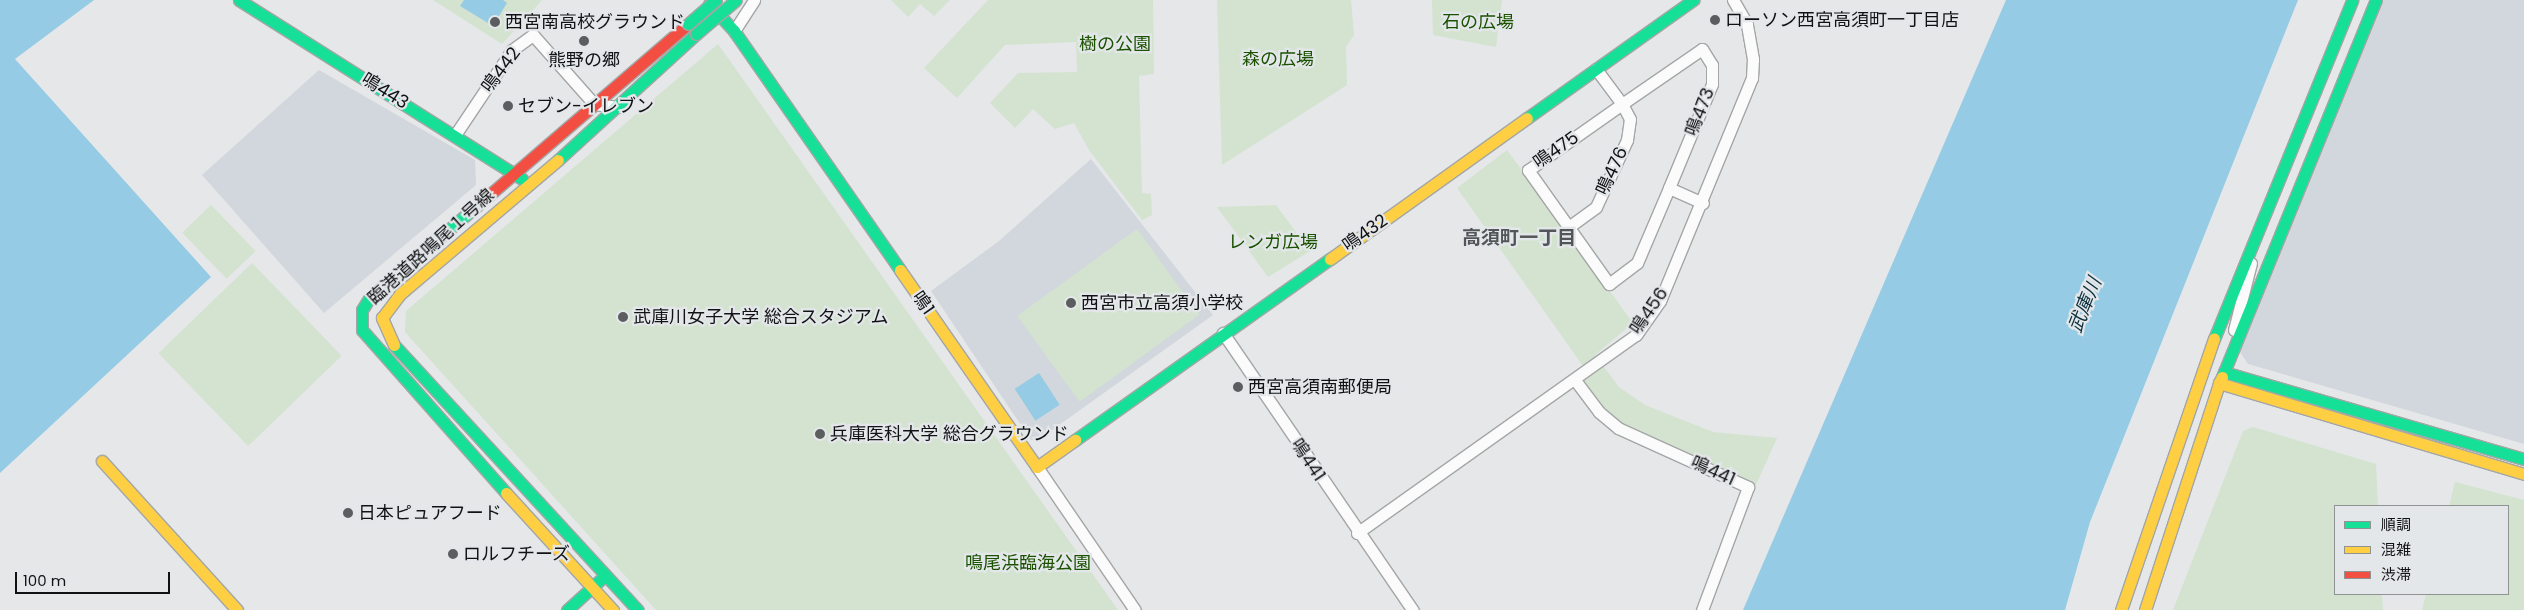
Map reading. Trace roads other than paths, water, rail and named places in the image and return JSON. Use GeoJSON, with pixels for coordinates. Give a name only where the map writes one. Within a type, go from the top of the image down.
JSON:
{"type":"FeatureCollection","features":[{"type":"Feature","properties":{"kind":"street","name":"鳴443"},"geometry":{"type":"LineString","coordinates":[[240,0],[514,172],[529,186]]}},
{"type":"Feature","properties":{"kind":"street","name":"鳴1"},"geometry":{"type":"LineString","coordinates":[[705,0],[734,31],[1135,610]]}},
{"type":"Feature","properties":{"kind":"street","name":"臨港道路鳴尾１号線"},"geometry":{"type":"LineString","coordinates":[[613,610],[362,330],[362,310],[370,297],[716,0]]}},
{"type":"Feature","properties":{"kind":"street","name":"臨港道路鳴尾１号線"},"geometry":{"type":"LineString","coordinates":[[638,610],[382,329],[389,305],[529,186],[736,0]]}},
{"type":"Feature","properties":{"kind":"street"},"geometry":{"type":"LineString","coordinates":[[734,31],[754,0]]}},
{"type":"Feature","properties":{"kind":"street","name":"鳴432"},"geometry":{"type":"LineString","coordinates":[[1037,467],[1693,0]]}},
{"type":"Feature","properties":{"kind":"street","name":"鳴456"},"geometry":{"type":"LineString","coordinates":[[1357,533],[1636,335],[1660,300],[1703,203],[1752,78],[1754,59],[1747,24],[1733,0]]}},
{"type":"Feature","properties":{"kind":"street"},"geometry":{"type":"LineString","coordinates":[[2121,610],[2162,475],[2352,0]]}},
{"type":"Feature","properties":{"kind":"street"},"geometry":{"type":"LineString","coordinates":[[2146,610],[2219,384],[2376,0]]}},
{"type":"Feature","properties":{"kind":"street","name":"鳴442"},"geometry":{"type":"LineString","coordinates":[[455,135],[512,50],[533,34],[594,104]]}},
{"type":"Feature","properties":{"kind":"street","name":"鳴473"},"geometry":{"type":"LineString","coordinates":[[1622,104],[1702,49],[1712,65],[1712,84],[1669,188]]}},
{"type":"Feature","properties":{"kind":"street"},"geometry":{"type":"LineString","coordinates":[[1596,69],[1622,104]]}},
{"type":"Feature","properties":{"kind":"street"},"geometry":{"type":"LineString","coordinates":[[594,104],[618,107]]}},
{"type":"Feature","properties":{"kind":"street","name":"鳴475"},"geometry":{"type":"LineString","coordinates":[[1622,104],[1528,170],[1570,226],[1609,284],[1637,263],[1669,188]]}},
{"type":"Feature","properties":{"kind":"street","name":"鳴476"},"geometry":{"type":"LineString","coordinates":[[1570,226],[1596,207],[1627,140],[1630,119],[1622,104]]}},
{"type":"Feature","properties":{"kind":"street"},"geometry":{"type":"LineString","coordinates":[[1669,188],[1703,203]]}},
{"type":"Feature","properties":{"kind":"street"},"geometry":{"type":"LineString","coordinates":[[2233,349],[2250,252]]}},
{"type":"Feature","properties":{"kind":"street","name":"鳴441"},"geometry":{"type":"LineString","coordinates":[[1223,333],[1357,533],[1414,610]]}},
{"type":"Feature","properties":{"kind":"street"},"geometry":{"type":"LineString","coordinates":[[2224,372],[2524,459]]}},
{"type":"Feature","properties":{"kind":"street","name":"鳴441"},"geometry":{"type":"LineString","coordinates":[[1575,380],[1599,412],[1618,428],[1748,487],[1702,610]]}},
{"type":"Feature","properties":{"kind":"street"},"geometry":{"type":"LineString","coordinates":[[2219,384],[2524,474]]}},
{"type":"Feature","properties":{"kind":"street"},"geometry":{"type":"LineString","coordinates":[[102,461],[237,610]]}},
{"type":"Feature","properties":{"kind":"street"},"geometry":{"type":"LineString","coordinates":[[2136,610],[2163,530],[2174,520]]}},
{"type":"Feature","properties":{"kind":"street"},"geometry":{"type":"LineString","coordinates":[[583,610],[606,575]]}},
{"type":"Feature","properties":{"kind":"street"},"geometry":{"type":"LineString","coordinates":[[567,610],[596,591],[614,584]]}},
{"type":"Feature","properties":{"kind":"water"},"geometry":{"type":"Polygon","coordinates":[[[0,0],[94,0],[15,59],[211,277],[0,473],[0,0]]]}},
{"type":"Feature","properties":{"kind":"water"},"geometry":{"type":"Polygon","coordinates":[[[464,0],[503,0],[507,3],[493,26],[460,6],[464,0]]]}},
{"type":"Feature","properties":{"kind":"water","name":"武庫川"},"geometry":{"type":"Polygon","coordinates":[[[2006,0],[2298,0],[2090,522],[2065,610],[1743,610],[2006,0]]]}},
{"type":"Feature","properties":{"kind":"water"},"geometry":{"type":"Polygon","coordinates":[[[1039,373],[1060,405],[1035,421],[1015,389],[1039,373]]]}},
{"type":"Feature","properties":{"kind":"place","name":"ローソン西宮高須町一丁目店"},"geometry":{"type":"Point","coordinates":[1715,20]}},
{"type":"Feature","properties":{"kind":"place","name":"西宮南高校グラウンド"},"geometry":{"type":"Point","coordinates":[495,22]}},
{"type":"Feature","properties":{"kind":"place","name":"熊野の郷"},"geometry":{"type":"Point","coordinates":[584,41]}},
{"type":"Feature","properties":{"kind":"place","name":"セブン-イレブン"},"geometry":{"type":"Point","coordinates":[508,106]}},
{"type":"Feature","properties":{"kind":"place","name":"西宮市立高須小学校"},"geometry":{"type":"Point","coordinates":[1071,303]}},
{"type":"Feature","properties":{"kind":"place","name":"武庫川女子大学 総合スタジアム"},"geometry":{"type":"Point","coordinates":[623,317]}},
{"type":"Feature","properties":{"kind":"place","name":"西宮高須南郵便局"},"geometry":{"type":"Point","coordinates":[1238,387]}},
{"type":"Feature","properties":{"kind":"place","name":"兵庫医科大学 総合グラウンド"},"geometry":{"type":"Point","coordinates":[820,434]}},
{"type":"Feature","properties":{"kind":"place","name":"日本ピュアフード"},"geometry":{"type":"Point","coordinates":[348,513]}},
{"type":"Feature","properties":{"kind":"place","name":"ロルフチーズ"},"geometry":{"type":"Point","coordinates":[453,554]}},
{"type":"Feature","properties":{"kind":"district","name":"高須町一丁目"},"geometry":{"type":"Point","coordinates":[1519,238]}},
{"type":"Feature","properties":{"kind":"park label","name":"石の広場"},"geometry":{"type":"Point","coordinates":[1478,22]}},
{"type":"Feature","properties":{"kind":"park label","name":"樹の公園"},"geometry":{"type":"Point","coordinates":[1115,44]}},
{"type":"Feature","properties":{"kind":"park label","name":"森の広場"},"geometry":{"type":"Point","coordinates":[1278,59]}},
{"type":"Feature","properties":{"kind":"park label","name":"レンガ広場"},"geometry":{"type":"Point","coordinates":[1273,242]}},
{"type":"Feature","properties":{"kind":"park label","name":"鳴尾浜臨海公園"},"geometry":{"type":"Point","coordinates":[1028,563]}}]}
